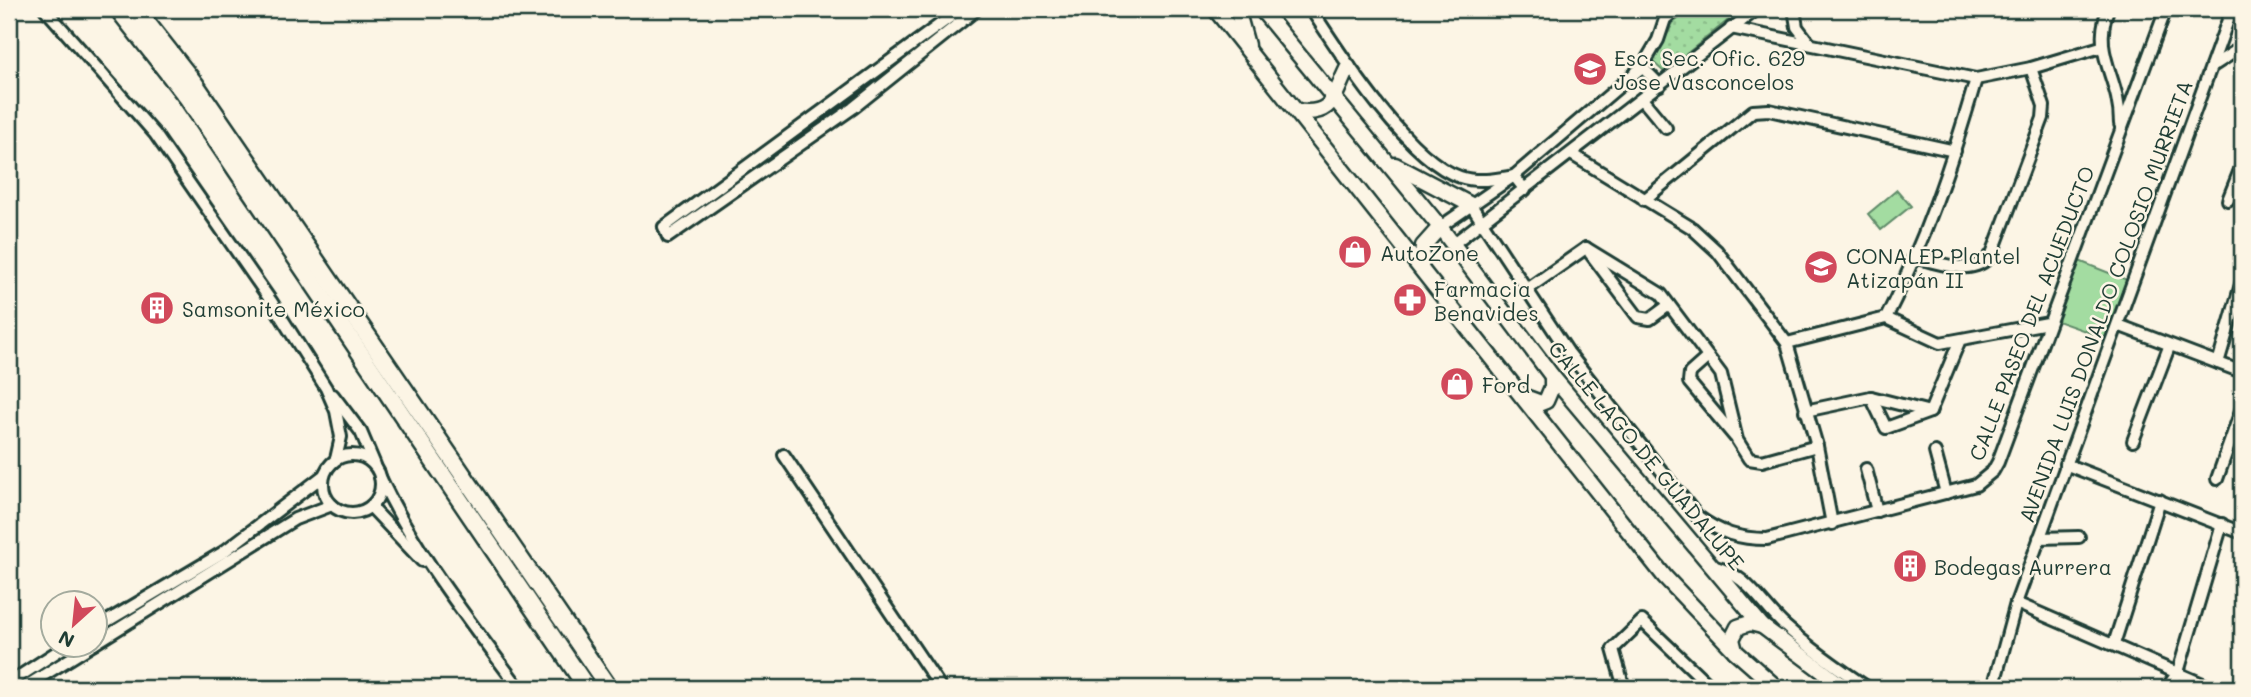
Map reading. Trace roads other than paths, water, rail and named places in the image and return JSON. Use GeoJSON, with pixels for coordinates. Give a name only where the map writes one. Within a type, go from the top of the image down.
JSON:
{"type":"FeatureCollection","features":[{"type":"Feature","properties":{"kind":"highway"},"geometry":{"type":"LineString","coordinates":[[118,9],[187,97],[587,688]]}},
{"type":"Feature","properties":{"kind":"highway"},"geometry":{"type":"LineString","coordinates":[[136,9],[195,84],[609,688]]}},
{"type":"Feature","properties":{"kind":"main road"},"geometry":{"type":"LineString","coordinates":[[1215,9],[1665,577],[1735,651],[1777,688]]}},
{"type":"Feature","properties":{"kind":"main road"},"geometry":{"type":"LineString","coordinates":[[1237,9],[1249,53]]}},
{"type":"Feature","properties":{"kind":"main road","name":"CALLE LAGO DE GUADALUPE"},"geometry":{"type":"LineString","coordinates":[[1261,9],[1389,162],[1552,376],[1762,626],[1844,688]]}},
{"type":"Feature","properties":{"kind":"main road"},"geometry":{"type":"LineString","coordinates":[[1277,9],[1284,36]]}},
{"type":"Feature","properties":{"kind":"main road"},"geometry":{"type":"LineString","coordinates":[[1296,111],[1320,113],[1333,96],[1348,67]]}},
{"type":"Feature","properties":{"kind":"main road"},"geometry":{"type":"LineString","coordinates":[[1389,162],[1471,205]]}},
{"type":"Feature","properties":{"kind":"main road"},"geometry":{"type":"LineString","coordinates":[[1421,267],[1423,246],[1440,227]]}},
{"type":"Feature","properties":{"kind":"main road"},"geometry":{"type":"LineString","coordinates":[[1520,396],[1541,403],[1546,401],[1552,387],[1552,376]]}},
{"type":"Feature","properties":{"kind":"main road"},"geometry":{"type":"LineString","coordinates":[[1735,651],[1732,639],[1738,627],[1750,623],[1762,626]]}},
{"type":"Feature","properties":{"kind":"street"},"geometry":{"type":"LineString","coordinates":[[46,9],[155,134],[271,301],[326,388],[361,432],[397,512],[437,576],[519,688]]}},
{"type":"Feature","properties":{"kind":"street"},"geometry":{"type":"LineString","coordinates":[[961,9],[663,229],[668,237],[853,108],[977,9]]}},
{"type":"Feature","properties":{"kind":"street"},"geometry":{"type":"LineString","coordinates":[[1057,9],[1076,10]]}},
{"type":"Feature","properties":{"kind":"street"},"geometry":{"type":"LineString","coordinates":[[1311,9],[1348,67],[1419,150],[1447,172],[1463,178],[1482,180],[1514,176]]}},
{"type":"Feature","properties":{"kind":"street"},"geometry":{"type":"LineString","coordinates":[[1440,227],[1514,176],[1642,67],[1658,40],[1665,14],[1678,9]]}},
{"type":"Feature","properties":{"kind":"street"},"geometry":{"type":"LineString","coordinates":[[1453,244],[1757,9]]}},
{"type":"Feature","properties":{"kind":"street"},"geometry":{"type":"LineString","coordinates":[[1794,9],[1797,27],[1810,44]]}},
{"type":"Feature","properties":{"kind":"street"},"geometry":{"type":"LineString","coordinates":[[2108,9],[2100,33],[2101,47],[2120,99],[2120,133]]}},
{"type":"Feature","properties":{"kind":"street","name":"CALLE PASEO DEL ACUEDUCTO"},"geometry":{"type":"LineString","coordinates":[[1471,205],[1568,352],[1697,516],[1729,536],[1767,539],[1976,485],[1993,471],[2166,9]]}},
{"type":"Feature","properties":{"kind":"street","name":"AVENIDA LUIS DONALDO COLOSIO MURRIETA"},"geometry":{"type":"LineString","coordinates":[[1993,688],[2016,603],[2232,9]]}},
{"type":"Feature","properties":{"kind":"street"},"geometry":{"type":"LineString","coordinates":[[1731,28],[1976,79],[2031,68],[2101,47]]}},
{"type":"Feature","properties":{"kind":"street"},"geometry":{"type":"LineString","coordinates":[[2211,67],[2242,47]]}},
{"type":"Feature","properties":{"kind":"street"},"geometry":{"type":"LineString","coordinates":[[1642,67],[1660,85]]}},
{"type":"Feature","properties":{"kind":"street"},"geometry":{"type":"LineString","coordinates":[[1916,258],[1969,269],[1985,263],[1992,254],[2043,118],[2044,106],[2031,68]]}},
{"type":"Feature","properties":{"kind":"street"},"geometry":{"type":"LineString","coordinates":[[1886,318],[1916,258],[1955,150],[1976,79]]}},
{"type":"Feature","properties":{"kind":"street"},"geometry":{"type":"LineString","coordinates":[[1642,99],[1666,128]]}},
{"type":"Feature","properties":{"kind":"street"},"geometry":{"type":"LineString","coordinates":[[1644,200],[1753,111],[1769,110],[1955,150]]}},
{"type":"Feature","properties":{"kind":"street"},"geometry":{"type":"LineString","coordinates":[[1570,154],[1692,228],[1717,251],[1787,343],[1816,446],[1832,524]]}},
{"type":"Feature","properties":{"kind":"street"},"geometry":{"type":"LineString","coordinates":[[2228,200],[2242,164]]}},
{"type":"Feature","properties":{"kind":"street"},"geometry":{"type":"LineString","coordinates":[[1514,176],[1525,190]]}},
{"type":"Feature","properties":{"kind":"street"},"geometry":{"type":"LineString","coordinates":[[1526,290],[1586,248]]}},
{"type":"Feature","properties":{"kind":"street"},"geometry":{"type":"LineString","coordinates":[[1586,248],[1647,284],[1669,304],[1724,383],[1737,439]]}},
{"type":"Feature","properties":{"kind":"street"},"geometry":{"type":"LineString","coordinates":[[1586,248],[1638,317],[1650,319],[1669,304]]}},
{"type":"Feature","properties":{"kind":"street"},"geometry":{"type":"LineString","coordinates":[[2218,363],[2242,281]]}},
{"type":"Feature","properties":{"kind":"street"},"geometry":{"type":"LineString","coordinates":[[1787,343],[1886,318],[1930,340],[1959,342],[2048,323]]}},
{"type":"Feature","properties":{"kind":"street"},"geometry":{"type":"LineString","coordinates":[[2118,325],[2242,372]]}},
{"type":"Feature","properties":{"kind":"street"},"geometry":{"type":"LineString","coordinates":[[1871,397],[1886,428],[1892,429],[1930,412],[1959,342]]}},
{"type":"Feature","properties":{"kind":"street"},"geometry":{"type":"LineString","coordinates":[[2133,441],[2169,346]]}},
{"type":"Feature","properties":{"kind":"street"},"geometry":{"type":"LineString","coordinates":[[1708,357],[1690,373],[1689,382],[1737,439],[1749,459],[1755,462],[1816,446]]}},
{"type":"Feature","properties":{"kind":"street"},"geometry":{"type":"LineString","coordinates":[[108,621],[222,553],[323,476],[335,459],[341,428],[326,388]]}},
{"type":"Feature","properties":{"kind":"street"},"geometry":{"type":"LineString","coordinates":[[1805,411],[1871,397],[1930,412]]}},
{"type":"Feature","properties":{"kind":"street"},"geometry":{"type":"LineString","coordinates":[[2217,479],[2242,408]]}},
{"type":"Feature","properties":{"kind":"street"},"geometry":{"type":"LineString","coordinates":[[1935,452],[1947,493]]}},
{"type":"Feature","properties":{"kind":"street"},"geometry":{"type":"LineString","coordinates":[[323,476],[323,492],[331,505],[352,513],[371,507],[380,493],[378,472],[370,461],[353,455],[335,459]]}},
{"type":"Feature","properties":{"kind":"street"},"geometry":{"type":"LineString","coordinates":[[784,455],[941,688]]}},
{"type":"Feature","properties":{"kind":"street"},"geometry":{"type":"LineString","coordinates":[[2065,464],[2242,533]]}},
{"type":"Feature","properties":{"kind":"street"},"geometry":{"type":"LineString","coordinates":[[1866,469],[1877,511]]}},
{"type":"Feature","properties":{"kind":"street"},"geometry":{"type":"LineString","coordinates":[[2114,644],[2160,500]]}},
{"type":"Feature","properties":{"kind":"street"},"geometry":{"type":"LineString","coordinates":[[108,635],[295,519],[331,505]]}},
{"type":"Feature","properties":{"kind":"street"},"geometry":{"type":"LineString","coordinates":[[371,507],[437,576]]}},
{"type":"Feature","properties":{"kind":"street"},"geometry":{"type":"LineString","coordinates":[[2167,688],[2178,672],[2222,524]]}},
{"type":"Feature","properties":{"kind":"street"},"geometry":{"type":"LineString","coordinates":[[2039,538],[2079,537]]}},
{"type":"Feature","properties":{"kind":"street"},"geometry":{"type":"LineString","coordinates":[[1711,566],[1732,571],[1756,592],[1785,626],[1868,688]]}},
{"type":"Feature","properties":{"kind":"street"},"geometry":{"type":"LineString","coordinates":[[2016,603],[2212,688]]}},
{"type":"Feature","properties":{"kind":"street"},"geometry":{"type":"LineString","coordinates":[[1624,688],[1613,649],[1642,621],[1712,688]]}},
{"type":"Feature","properties":{"kind":"street"},"geometry":{"type":"LineString","coordinates":[[9,683],[48,658]]}},
{"type":"Feature","properties":{"kind":"street"},"geometry":{"type":"LineString","coordinates":[[23,688],[71,658]]}},
{"type":"Feature","properties":{"kind":"place","name":"Esc. Sec. Ofic. 629 Jose Vasconcelos"},"geometry":{"type":"Point","coordinates":[1590,69]}},
{"type":"Feature","properties":{"kind":"place","name":"AutoZone"},"geometry":{"type":"Point","coordinates":[1355,252]}},
{"type":"Feature","properties":{"kind":"place","name":"CONALEP Plantel Atizapán II"},"geometry":{"type":"Point","coordinates":[1821,267]}},
{"type":"Feature","properties":{"kind":"place","name":"Farmacia Benavides"},"geometry":{"type":"Point","coordinates":[1410,300]}},
{"type":"Feature","properties":{"kind":"place","name":"Samsonite México"},"geometry":{"type":"Point","coordinates":[157,308]}},
{"type":"Feature","properties":{"kind":"place","name":"Ford"},"geometry":{"type":"Point","coordinates":[1457,384]}},
{"type":"Feature","properties":{"kind":"place","name":"Bodegas Aurrera"},"geometry":{"type":"Point","coordinates":[1910,566]}}]}
